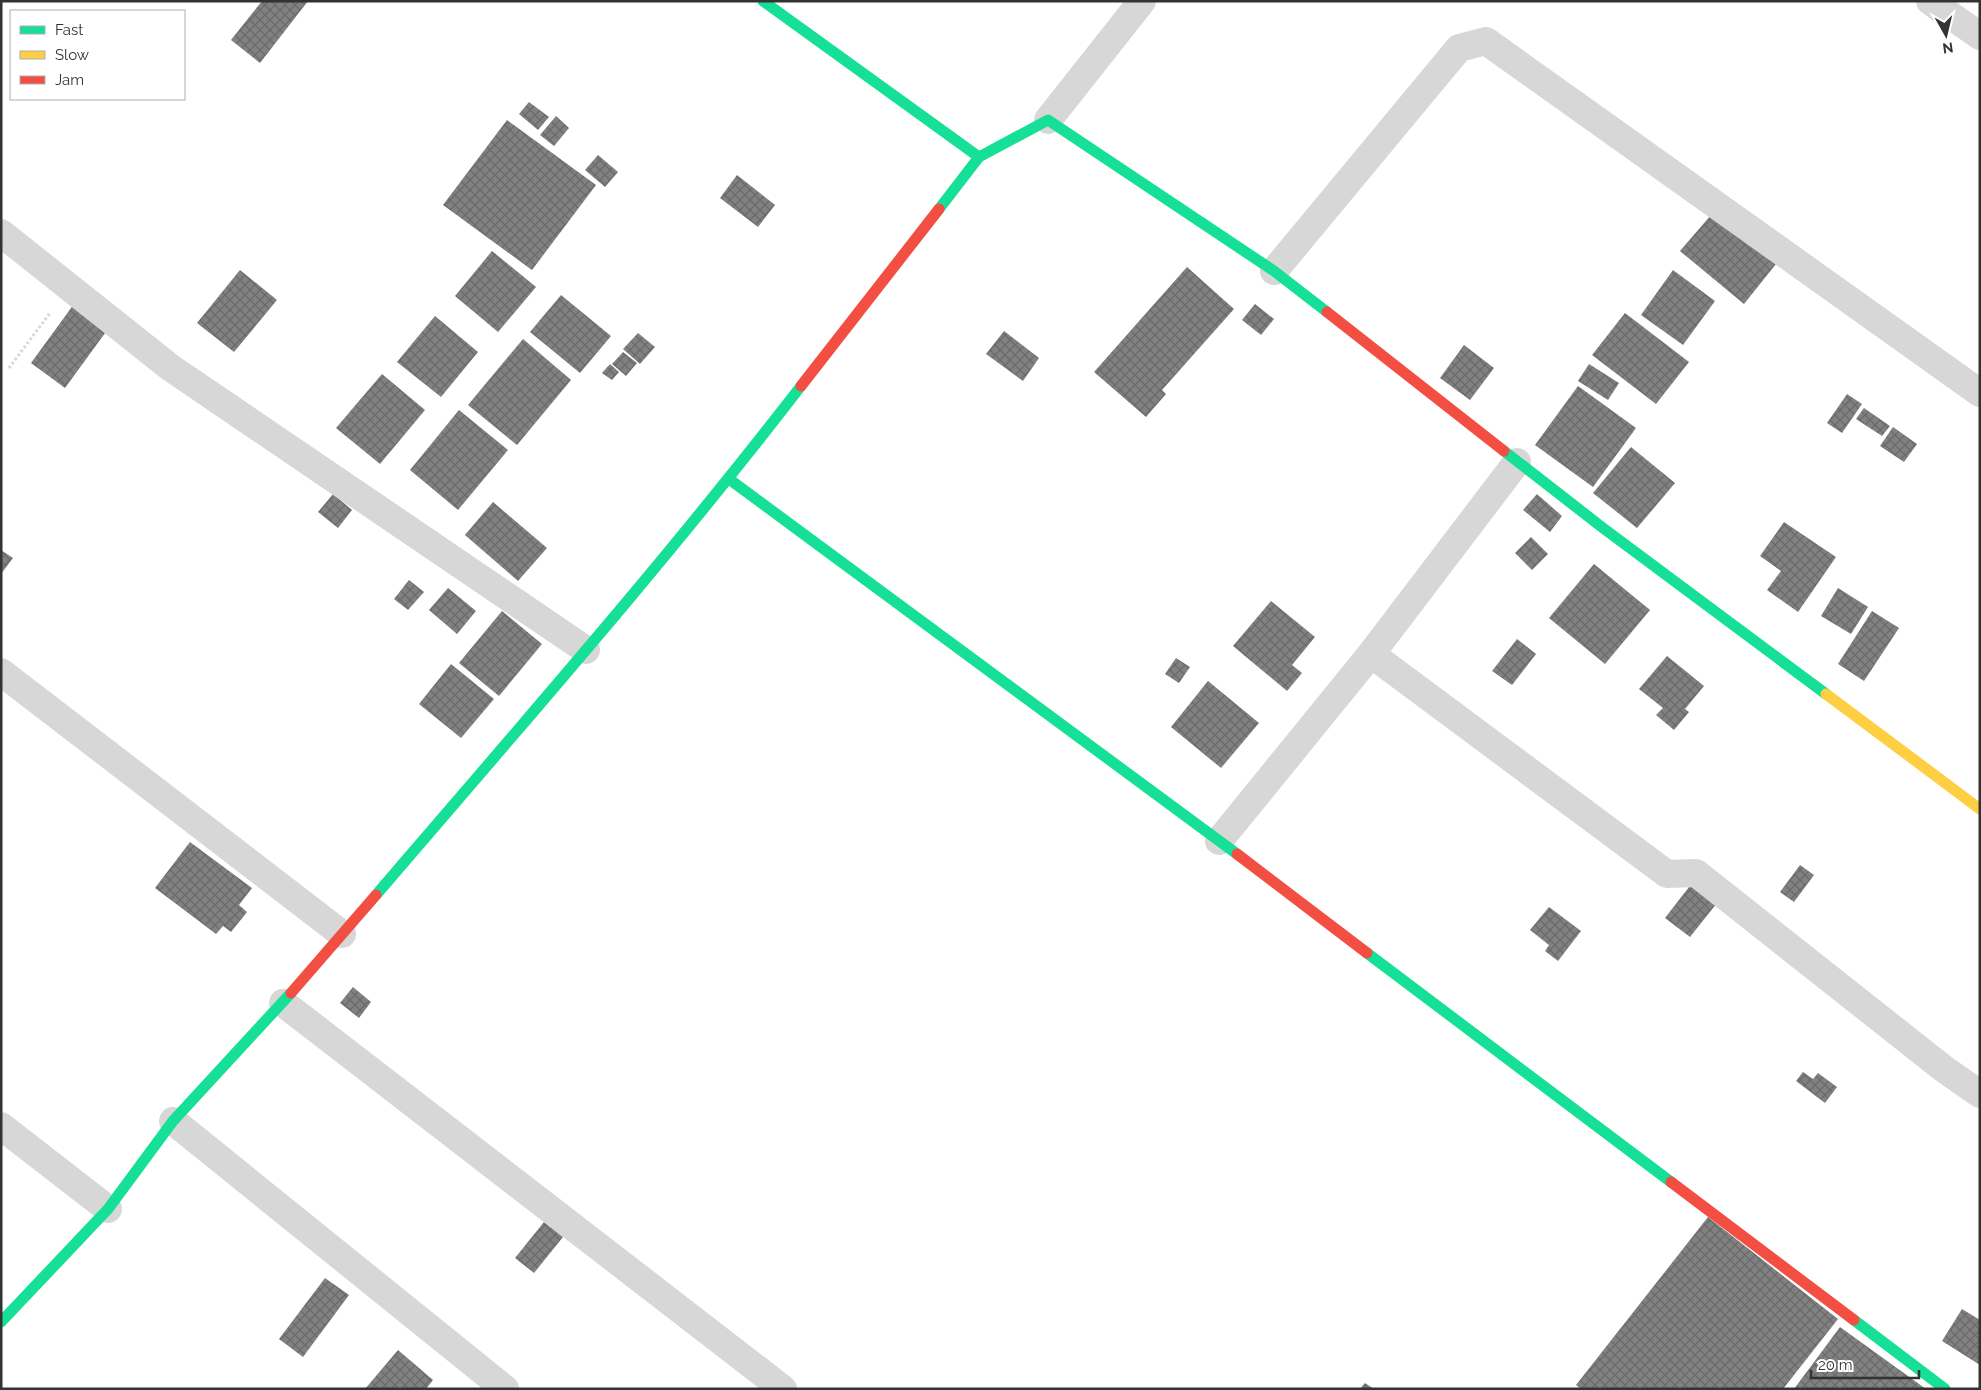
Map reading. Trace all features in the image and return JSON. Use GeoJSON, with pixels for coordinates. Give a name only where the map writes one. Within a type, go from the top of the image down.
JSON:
{"type":"FeatureCollection","features":[{"type":"Feature","properties":{"kind":"street"},"geometry":{"type":"LineString","coordinates":[[763,1],[979,157]]}},
{"type":"Feature","properties":{"kind":"street"},"geometry":{"type":"LineString","coordinates":[[1,1322],[108,1209],[173,1121],[283,1003],[586,650],[729,479],[979,157],[1048,120],[1142,1]]}},
{"type":"Feature","properties":{"kind":"street"},"geometry":{"type":"LineString","coordinates":[[1930,1],[1980,36]]}},
{"type":"Feature","properties":{"kind":"street"},"geometry":{"type":"LineString","coordinates":[[1274,271],[1459,48],[1486,41],[1980,393]]}},
{"type":"Feature","properties":{"kind":"street"},"geometry":{"type":"LineString","coordinates":[[1048,120],[1274,271],[1603,528],[1980,809]]}},
{"type":"Feature","properties":{"kind":"street"},"geometry":{"type":"LineString","coordinates":[[1,233],[171,368],[586,650]]}},
{"type":"Feature","properties":{"kind":"street"},"geometry":{"type":"LineString","coordinates":[[1219,841],[1371,654],[1517,462]]}},
{"type":"Feature","properties":{"kind":"street"},"geometry":{"type":"LineString","coordinates":[[729,479],[1219,841],[1945,1389]]}},
{"type":"Feature","properties":{"kind":"street"},"geometry":{"type":"LineString","coordinates":[[1371,654],[1667,874],[1696,874],[1936,1063],[1980,1094]]}},
{"type":"Feature","properties":{"kind":"street"},"geometry":{"type":"LineString","coordinates":[[1,672],[342,934]]}},
{"type":"Feature","properties":{"kind":"street"},"geometry":{"type":"LineString","coordinates":[[283,1003],[783,1389]]}},
{"type":"Feature","properties":{"kind":"street"},"geometry":{"type":"LineString","coordinates":[[173,1121],[505,1389]]}},
{"type":"Feature","properties":{"kind":"street"},"geometry":{"type":"LineString","coordinates":[[1,1126],[108,1209]]}},
{"type":"Feature","properties":{"kind":"path"},"geometry":{"type":"LineString","coordinates":[[9,368],[70,287]]}},
{"type":"Feature","properties":{"kind":"building"},"geometry":{"type":"Polygon","coordinates":[[[262,1],[308,1],[260,63],[231,40],[262,1]]]}},
{"type":"Feature","properties":{"kind":"building"},"geometry":{"type":"Polygon","coordinates":[[[529,102],[549,117],[538,130],[519,114],[529,102]]]}},
{"type":"Feature","properties":{"kind":"building"},"geometry":{"type":"Polygon","coordinates":[[[556,116],[569,128],[554,146],[540,135],[556,116]]]}},
{"type":"Feature","properties":{"kind":"building"},"geometry":{"type":"Polygon","coordinates":[[[507,120],[596,185],[532,270],[443,205],[507,120]]]}},
{"type":"Feature","properties":{"kind":"building"},"geometry":{"type":"Polygon","coordinates":[[[598,155],[618,172],[605,187],[585,170],[598,155]]]}},
{"type":"Feature","properties":{"kind":"building"},"geometry":{"type":"Polygon","coordinates":[[[737,175],[775,205],[758,227],[720,198],[737,175]]]}},
{"type":"Feature","properties":{"kind":"building"},"geometry":{"type":"Polygon","coordinates":[[[1717,208],[1780,259],[1744,304],[1680,251],[1717,208]]]}},
{"type":"Feature","properties":{"kind":"building"},"geometry":{"type":"Polygon","coordinates":[[[492,251],[536,287],[498,332],[455,296],[492,251]]]}},
{"type":"Feature","properties":{"kind":"building"},"geometry":{"type":"Polygon","coordinates":[[[1187,267],[1234,309],[1162,390],[1166,394],[1146,417],[1094,372],[1187,267]]]}},
{"type":"Feature","properties":{"kind":"building"},"geometry":{"type":"Polygon","coordinates":[[[240,270],[277,300],[234,352],[197,323],[240,270]]]}},
{"type":"Feature","properties":{"kind":"building"},"geometry":{"type":"Polygon","coordinates":[[[1673,270],[1715,301],[1683,345],[1641,315],[1673,270]]]}},
{"type":"Feature","properties":{"kind":"building"},"geometry":{"type":"Polygon","coordinates":[[[561,295],[611,336],[580,373],[530,332],[561,295]]]}},
{"type":"Feature","properties":{"kind":"building"},"geometry":{"type":"Polygon","coordinates":[[[74,304],[108,329],[65,388],[31,363],[74,304]]]}},
{"type":"Feature","properties":{"kind":"building"},"geometry":{"type":"Polygon","coordinates":[[[1255,304],[1274,319],[1261,335],[1242,320],[1255,304]]]}},
{"type":"Feature","properties":{"kind":"building"},"geometry":{"type":"Polygon","coordinates":[[[1625,313],[1689,362],[1656,404],[1592,355],[1625,313]]]}},
{"type":"Feature","properties":{"kind":"building"},"geometry":{"type":"Polygon","coordinates":[[[435,316],[478,352],[441,397],[397,362],[435,316]]]}},
{"type":"Feature","properties":{"kind":"building"},"geometry":{"type":"Polygon","coordinates":[[[1004,331],[1039,358],[1023,381],[986,354],[1004,331]]]}},
{"type":"Feature","properties":{"kind":"building"},"geometry":{"type":"Polygon","coordinates":[[[638,333],[655,347],[640,364],[623,349],[638,333]]]}},
{"type":"Feature","properties":{"kind":"building"},"geometry":{"type":"Polygon","coordinates":[[[523,339],[571,380],[517,445],[468,405],[523,339]]]}},
{"type":"Feature","properties":{"kind":"building"},"geometry":{"type":"Polygon","coordinates":[[[1464,345],[1494,368],[1470,400],[1440,378],[1464,345]]]}},
{"type":"Feature","properties":{"kind":"building"},"geometry":{"type":"Polygon","coordinates":[[[623,352],[637,363],[626,376],[612,364],[623,352]]]}},
{"type":"Feature","properties":{"kind":"building"},"geometry":{"type":"Polygon","coordinates":[[[610,364],[619,372],[612,380],[602,373],[610,364]]]}},
{"type":"Feature","properties":{"kind":"building"},"geometry":{"type":"Polygon","coordinates":[[[1589,364],[1619,383],[1608,400],[1578,381],[1589,364]]]}},
{"type":"Feature","properties":{"kind":"building"},"geometry":{"type":"Polygon","coordinates":[[[382,374],[425,410],[380,464],[336,428],[382,374]]]}},
{"type":"Feature","properties":{"kind":"building"},"geometry":{"type":"Polygon","coordinates":[[[1578,386],[1636,428],[1593,487],[1535,445],[1578,386]]]}},
{"type":"Feature","properties":{"kind":"building"},"geometry":{"type":"Polygon","coordinates":[[[1847,394],[1862,404],[1842,433],[1827,423],[1847,394]]]}},
{"type":"Feature","properties":{"kind":"building"},"geometry":{"type":"Polygon","coordinates":[[[1864,408],[1890,426],[1882,436],[1856,419],[1864,408]]]}},
{"type":"Feature","properties":{"kind":"building"},"geometry":{"type":"Polygon","coordinates":[[[459,410],[508,450],[458,510],[410,470],[459,410]]]}},
{"type":"Feature","properties":{"kind":"building"},"geometry":{"type":"Polygon","coordinates":[[[1893,427],[1917,444],[1904,462],[1880,446],[1893,427]]]}},
{"type":"Feature","properties":{"kind":"building"},"geometry":{"type":"Polygon","coordinates":[[[1631,447],[1675,483],[1637,528],[1593,493],[1631,447]]]}},
{"type":"Feature","properties":{"kind":"building"},"geometry":{"type":"Polygon","coordinates":[[[333,494],[352,510],[338,528],[318,512],[333,494]]]}},
{"type":"Feature","properties":{"kind":"building"},"geometry":{"type":"Polygon","coordinates":[[[1537,494],[1562,516],[1550,532],[1523,510],[1537,494]]]}},
{"type":"Feature","properties":{"kind":"building"},"geometry":{"type":"Polygon","coordinates":[[[493,502],[547,548],[518,581],[465,535],[493,502]]]}},
{"type":"Feature","properties":{"kind":"building"},"geometry":{"type":"Polygon","coordinates":[[[1784,522],[1836,557],[1798,612],[1767,590],[1781,571],[1760,556],[1784,522]]]}},
{"type":"Feature","properties":{"kind":"building"},"geometry":{"type":"Polygon","coordinates":[[[1531,537],[1548,554],[1532,570],[1515,553],[1531,537]]]}},
{"type":"Feature","properties":{"kind":"building"},"geometry":{"type":"Polygon","coordinates":[[[1,550],[13,558],[1,574],[1,550]]]}},
{"type":"Feature","properties":{"kind":"building"},"geometry":{"type":"Polygon","coordinates":[[[1594,564],[1650,610],[1605,664],[1549,618],[1594,564]]]}},
{"type":"Feature","properties":{"kind":"building"},"geometry":{"type":"Polygon","coordinates":[[[409,580],[424,592],[408,610],[394,599],[409,580]]]}},
{"type":"Feature","properties":{"kind":"building"},"geometry":{"type":"Polygon","coordinates":[[[448,588],[476,611],[457,634],[429,610],[448,588]]]}},
{"type":"Feature","properties":{"kind":"building"},"geometry":{"type":"Polygon","coordinates":[[[1838,588],[1868,607],[1851,634],[1821,616],[1838,588]]]}},
{"type":"Feature","properties":{"kind":"building"},"geometry":{"type":"Polygon","coordinates":[[[1271,601],[1315,637],[1292,665],[1302,673],[1287,691],[1233,646],[1271,601]]]}},
{"type":"Feature","properties":{"kind":"building"},"geometry":{"type":"Polygon","coordinates":[[[502,611],[542,644],[499,696],[459,663],[502,611]]]}},
{"type":"Feature","properties":{"kind":"building"},"geometry":{"type":"Polygon","coordinates":[[[1872,611],[1899,628],[1864,681],[1838,664],[1872,611]]]}},
{"type":"Feature","properties":{"kind":"building"},"geometry":{"type":"Polygon","coordinates":[[[1517,639],[1536,654],[1512,685],[1492,671],[1517,639]]]}},
{"type":"Feature","properties":{"kind":"building"},"geometry":{"type":"Polygon","coordinates":[[[1667,656],[1704,686],[1685,709],[1689,712],[1674,730],[1656,715],[1663,708],[1639,689],[1667,656]]]}},
{"type":"Feature","properties":{"kind":"building"},"geometry":{"type":"Polygon","coordinates":[[[1176,658],[1190,667],[1179,683],[1165,674],[1176,658]]]}},
{"type":"Feature","properties":{"kind":"building"},"geometry":{"type":"Polygon","coordinates":[[[451,664],[494,699],[461,738],[419,704],[451,664]]]}},
{"type":"Feature","properties":{"kind":"building"},"geometry":{"type":"Polygon","coordinates":[[[1208,681],[1259,723],[1221,768],[1171,727],[1208,681]]]}},
{"type":"Feature","properties":{"kind":"building"},"geometry":{"type":"Polygon","coordinates":[[[190,842],[252,888],[239,905],[247,912],[231,932],[223,926],[216,934],[155,888],[190,842]]]}},
{"type":"Feature","properties":{"kind":"building"},"geometry":{"type":"Polygon","coordinates":[[[1800,865],[1814,875],[1794,902],[1780,892],[1800,865]]]}},
{"type":"Feature","properties":{"kind":"building"},"geometry":{"type":"Polygon","coordinates":[[[1696,878],[1721,898],[1690,937],[1665,918],[1696,878]]]}},
{"type":"Feature","properties":{"kind":"building"},"geometry":{"type":"Polygon","coordinates":[[[1549,907],[1581,931],[1558,961],[1545,951],[1549,945],[1530,930],[1549,907]]]}},
{"type":"Feature","properties":{"kind":"building"},"geometry":{"type":"Polygon","coordinates":[[[353,987],[371,1002],[359,1018],[340,1003],[353,987]]]}},
{"type":"Feature","properties":{"kind":"building"},"geometry":{"type":"Polygon","coordinates":[[[1803,1072],[1813,1079],[1818,1073],[1837,1087],[1825,1103],[1796,1081],[1803,1072]]]}},
{"type":"Feature","properties":{"kind":"building"},"geometry":{"type":"Polygon","coordinates":[[[1708,1217],[1838,1319],[1783,1389],[1581,1389],[1576,1385],[1708,1217]]]}},
{"type":"Feature","properties":{"kind":"building"},"geometry":{"type":"Polygon","coordinates":[[[544,1222],[563,1237],[534,1273],[515,1258],[544,1222]]]}},
{"type":"Feature","properties":{"kind":"building"},"geometry":{"type":"Polygon","coordinates":[[[325,1278],[349,1295],[303,1357],[279,1339],[325,1278]]]}},
{"type":"Feature","properties":{"kind":"building"},"geometry":{"type":"Polygon","coordinates":[[[1962,1309],[1980,1320],[1980,1365],[1942,1341],[1962,1309]]]}},
{"type":"Feature","properties":{"kind":"building"},"geometry":{"type":"Polygon","coordinates":[[[1840,1327],[1926,1389],[1794,1389],[1840,1327]]]}},
{"type":"Feature","properties":{"kind":"building"},"geometry":{"type":"Polygon","coordinates":[[[398,1350],[433,1380],[426,1389],[365,1389],[398,1350]]]}},
{"type":"Feature","properties":{"kind":"building"},"geometry":{"type":"Polygon","coordinates":[[[1365,1383],[1374,1389],[1360,1389],[1365,1383]]]}},
{"type":"Feature","properties":{"kind":"traffic: fast"},"geometry":{"type":"LineString","coordinates":[[763,1],[979,157],[1048,120],[1274,271],[1327,312]]}},
{"type":"Feature","properties":{"kind":"traffic: fast"},"geometry":{"type":"LineString","coordinates":[[939,209],[979,157]]}},
{"type":"Feature","properties":{"kind":"traffic: fast"},"geometry":{"type":"LineString","coordinates":[[376,895],[645,580],[801,386]]}},
{"type":"Feature","properties":{"kind":"traffic: fast"},"geometry":{"type":"LineString","coordinates":[[1504,451],[1603,528],[1826,694]]}},
{"type":"Feature","properties":{"kind":"traffic: fast"},"geometry":{"type":"LineString","coordinates":[[729,479],[1237,854]]}},
{"type":"Feature","properties":{"kind":"traffic: fast"},"geometry":{"type":"LineString","coordinates":[[1367,953],[1671,1182]]}},
{"type":"Feature","properties":{"kind":"traffic: fast"},"geometry":{"type":"LineString","coordinates":[[1,1322],[108,1209],[173,1121],[291,993]]}},
{"type":"Feature","properties":{"kind":"traffic: fast"},"geometry":{"type":"LineString","coordinates":[[1854,1320],[1945,1389]]}},
{"type":"Feature","properties":{"kind":"traffic: slow"},"geometry":{"type":"LineString","coordinates":[[1826,694],[1980,809]]}},
{"type":"Feature","properties":{"kind":"traffic: jam"},"geometry":{"type":"LineString","coordinates":[[801,386],[939,209]]}},
{"type":"Feature","properties":{"kind":"traffic: jam"},"geometry":{"type":"LineString","coordinates":[[1327,312],[1504,451]]}},
{"type":"Feature","properties":{"kind":"traffic: jam"},"geometry":{"type":"LineString","coordinates":[[1237,854],[1367,953]]}},
{"type":"Feature","properties":{"kind":"traffic: jam"},"geometry":{"type":"LineString","coordinates":[[291,993],[376,895]]}},
{"type":"Feature","properties":{"kind":"traffic: jam"},"geometry":{"type":"LineString","coordinates":[[1671,1182],[1854,1320]]}}]}
